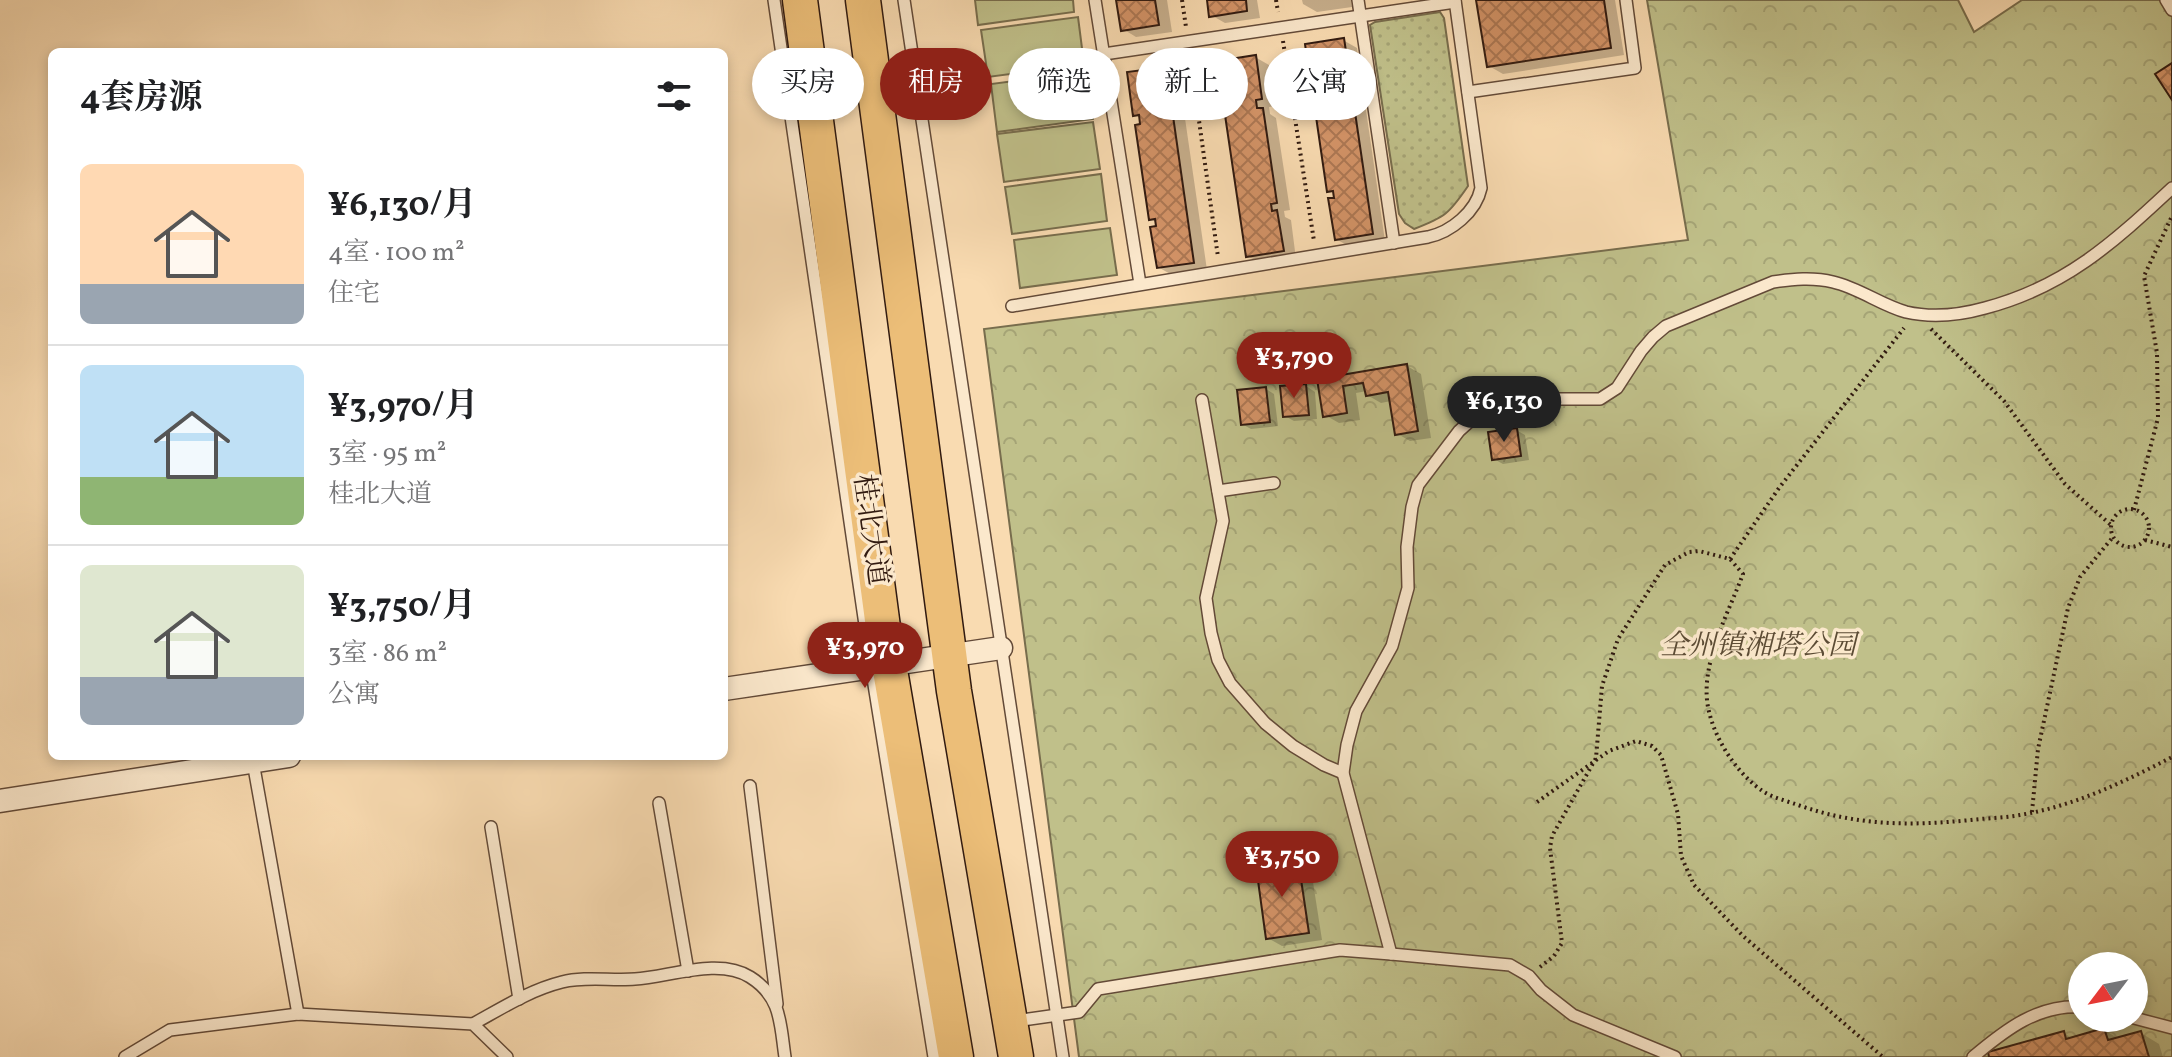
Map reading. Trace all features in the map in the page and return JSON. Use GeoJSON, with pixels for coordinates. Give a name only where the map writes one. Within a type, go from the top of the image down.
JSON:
{"type":"FeatureCollection","features":[{"type":"Feature","properties":{"kind":"main road","name":"桂北大道"},"geometry":{"type":"LineString","coordinates":[[800,0],[880,664],[956,1057]]}},
{"type":"Feature","properties":{"kind":"main road"},"geometry":{"type":"LineString","coordinates":[[863,0],[950,655],[1016,1057]]}},
{"type":"Feature","properties":{"kind":"street"},"geometry":{"type":"LineString","coordinates":[[728,688],[1001,648]]}},
{"type":"Feature","properties":{"kind":"street"},"geometry":{"type":"LineString","coordinates":[[0,801],[265,760]]}},
{"type":"Feature","properties":{"kind":"lane"},"geometry":{"type":"LineString","coordinates":[[774,0],[880,664],[934,1057]]}},
{"type":"Feature","properties":{"kind":"lane"},"geometry":{"type":"LineString","coordinates":[[904,0],[1063,1057]]}},
{"type":"Feature","properties":{"kind":"lane"},"geometry":{"type":"LineString","coordinates":[[1095,0],[1103,48]]}},
{"type":"Feature","properties":{"kind":"lane"},"geometry":{"type":"LineString","coordinates":[[1358,0],[1394,243]]}},
{"type":"Feature","properties":{"kind":"lane"},"geometry":{"type":"LineString","coordinates":[[1468,92],[1635,68],[1626,0]]}},
{"type":"Feature","properties":{"kind":"lane"},"geometry":{"type":"LineString","coordinates":[[2166,0],[2172,10]]}},
{"type":"Feature","properties":{"kind":"lane"},"geometry":{"type":"LineString","coordinates":[[1012,306],[1439,235],[1466,215],[1477,199],[1481,188],[1455,1],[1120,52]]}},
{"type":"Feature","properties":{"kind":"lane"},"geometry":{"type":"LineString","coordinates":[[1114,120],[1140,284]]}},
{"type":"Feature","properties":{"kind":"lane"},"geometry":{"type":"LineString","coordinates":[[1391,954],[1343,773],[1356,711],[1392,646],[1408,588],[1407,547],[1418,485],[1459,431],[1495,403],[1518,399],[1600,399],[1617,388],[1641,351],[1666,326],[1773,282],[1814,278],[1835,282],[1905,312],[1915,313],[1943,315],[1969,312],[2013,300],[2036,291],[2091,259],[2172,188]]}},
{"type":"Feature","properties":{"kind":"lane"},"geometry":{"type":"LineString","coordinates":[[1202,400],[1223,521],[1206,598],[1218,660],[1230,683],[1265,723],[1293,746],[1343,773]]}},
{"type":"Feature","properties":{"kind":"lane"},"geometry":{"type":"LineString","coordinates":[[1218,491],[1274,483]]}},
{"type":"Feature","properties":{"kind":"lane"},"geometry":{"type":"LineString","coordinates":[[253,762],[298,1014]]}},
{"type":"Feature","properties":{"kind":"lane"},"geometry":{"type":"LineString","coordinates":[[750,786],[785,1057]]}},
{"type":"Feature","properties":{"kind":"lane"},"geometry":{"type":"LineString","coordinates":[[659,803],[688,971]]}},
{"type":"Feature","properties":{"kind":"lane"},"geometry":{"type":"LineString","coordinates":[[491,827],[519,999]]}},
{"type":"Feature","properties":{"kind":"lane"},"geometry":{"type":"LineString","coordinates":[[1010,1022],[1079,1012],[1098,989],[1340,950],[1510,965],[1529,976],[1541,990],[1573,1015],[1675,1057]]}},
{"type":"Feature","properties":{"kind":"lane"},"geometry":{"type":"LineString","coordinates":[[125,1057],[170,1030],[298,1014],[473,1024],[519,999],[569,981],[636,979],[688,971],[721,969],[749,976],[777,1004]]}},
{"type":"Feature","properties":{"kind":"lane"},"geometry":{"type":"LineString","coordinates":[[1973,1057],[2001,1034],[2045,1011],[2068,1006]]}},
{"type":"Feature","properties":{"kind":"lane"},"geometry":{"type":"LineString","coordinates":[[2148,1022],[2172,1028]]}},
{"type":"Feature","properties":{"kind":"lane"},"geometry":{"type":"LineString","coordinates":[[473,1024],[507,1057]]}},
{"type":"Feature","properties":{"kind":"path"},"geometry":{"type":"LineString","coordinates":[[1182,0],[1220,271]]}},
{"type":"Feature","properties":{"kind":"path"},"geometry":{"type":"LineString","coordinates":[[1276,0],[1316,256]]}},
{"type":"Feature","properties":{"kind":"path"},"geometry":{"type":"LineString","coordinates":[[2134,510],[2158,418],[2157,353],[2144,276],[2172,216]]}},
{"type":"Feature","properties":{"kind":"path"},"geometry":{"type":"LineString","coordinates":[[1730,559],[1779,488],[1915,313],[2004,401],[2065,484],[2111,525]]}},
{"type":"Feature","properties":{"kind":"path"},"geometry":{"type":"LineString","coordinates":[[2134,510],[2149,522],[2150,529],[2141,545],[2129,548],[2113,537],[2111,525],[2117,514],[2134,510]]}},
{"type":"Feature","properties":{"kind":"path"},"geometry":{"type":"LineString","coordinates":[[2032,812],[2038,749],[2068,608],[2080,577],[2113,537]]}},
{"type":"Feature","properties":{"kind":"path"},"geometry":{"type":"LineString","coordinates":[[2145,540],[2172,547]]}},
{"type":"Feature","properties":{"kind":"path"},"geometry":{"type":"LineString","coordinates":[[1529,976],[1554,956],[1562,943],[1550,848],[1554,832],[1596,758],[1602,686],[1618,639],[1665,565],[1679,556],[1699,551],[1730,559],[1743,574],[1708,666],[1708,707],[1720,742],[1743,773],[1766,793],[1821,813],[1873,823],[1922,825],[2032,812],[2067,803],[2122,783],[2172,757]]}},
{"type":"Feature","properties":{"kind":"path"},"geometry":{"type":"LineString","coordinates":[[1537,802],[1609,751],[1636,741],[1652,746],[1661,755],[1678,814],[1681,856],[1694,885],[1743,936],[1883,1057]]}},
{"type":"Feature","properties":{"kind":"green space"},"geometry":{"type":"Polygon","coordinates":[[[975,0],[1073,0],[1074,12],[978,25],[975,0]]]}},
{"type":"Feature","properties":{"kind":"green space","name":"全州镇湘塔公园"},"geometry":{"type":"Polygon","coordinates":[[[1647,0],[1958,0],[1974,32],[2022,0],[2172,0],[2172,1057],[1079,1057],[984,329],[1688,240],[1647,0]]]}},
{"type":"Feature","properties":{"kind":"green space"},"geometry":{"type":"Polygon","coordinates":[[[1440,12],[1444,18],[1468,186],[1446,214],[1414,229],[1399,214],[1376,48],[1370,25],[1440,12]]]}},
{"type":"Feature","properties":{"kind":"green space"},"geometry":{"type":"Polygon","coordinates":[[[1078,17],[1082,48],[1008,48],[1008,74],[992,76],[992,48],[984,48],[981,30],[1078,17]]]}},
{"type":"Feature","properties":{"kind":"green space"},"geometry":{"type":"Polygon","coordinates":[[[1008,82],[1008,120],[1086,120],[997,132],[992,84],[1008,82]]]}},
{"type":"Feature","properties":{"kind":"green space"},"geometry":{"type":"Polygon","coordinates":[[[1093,122],[1100,169],[1004,182],[997,134],[1093,122]]]}},
{"type":"Feature","properties":{"kind":"green space"},"geometry":{"type":"Polygon","coordinates":[[[1101,174],[1107,221],[1012,234],[1005,187],[1101,174]]]}},
{"type":"Feature","properties":{"kind":"green space"},"geometry":{"type":"Polygon","coordinates":[[[1110,228],[1117,275],[1020,288],[1014,240],[1110,228]]]}},
{"type":"Feature","properties":{"kind":"building"},"geometry":{"type":"Polygon","coordinates":[[[1116,0],[1155,0],[1159,25],[1121,31],[1116,0]]]}},
{"type":"Feature","properties":{"kind":"building"},"geometry":{"type":"Polygon","coordinates":[[[1207,0],[1246,0],[1247,11],[1209,17],[1207,0]]]}},
{"type":"Feature","properties":{"kind":"building"},"geometry":{"type":"Polygon","coordinates":[[[1476,0],[1604,0],[1611,48],[1487,67],[1476,0]]]}},
{"type":"Feature","properties":{"kind":"building"},"geometry":{"type":"Polygon","coordinates":[[[1344,38],[1345,48],[1306,48],[1305,44],[1344,38]]]}},
{"type":"Feature","properties":{"kind":"building"},"geometry":{"type":"Polygon","coordinates":[[[1256,55],[1262,99],[1256,100],[1257,108],[1263,108],[1277,203],[1271,204],[1272,211],[1277,210],[1284,251],[1246,257],[1226,120],[1248,120],[1248,56],[1256,55]]]}},
{"type":"Feature","properties":{"kind":"building"},"geometry":{"type":"Polygon","coordinates":[[[2172,63],[2172,100],[2155,74],[2172,63]]]}},
{"type":"Feature","properties":{"kind":"building"},"geometry":{"type":"Polygon","coordinates":[[[1136,71],[1136,116],[1133,116],[1127,72],[1136,71]]]}},
{"type":"Feature","properties":{"kind":"building"},"geometry":{"type":"Polygon","coordinates":[[[1140,120],[1174,120],[1194,263],[1157,268],[1150,227],[1156,226],[1155,219],[1149,220],[1135,125],[1140,124],[1140,120]]]}},
{"type":"Feature","properties":{"kind":"building"},"geometry":{"type":"Polygon","coordinates":[[[1316,120],[1356,120],[1373,234],[1335,240],[1328,198],[1334,198],[1333,191],[1327,192],[1316,120]]]}},
{"type":"Feature","properties":{"kind":"building"},"geometry":{"type":"Polygon","coordinates":[[[1407,364],[1418,431],[1395,435],[1388,392],[1366,396],[1363,383],[1343,386],[1347,413],[1323,417],[1317,379],[1407,364]]]}},
{"type":"Feature","properties":{"kind":"building"},"geometry":{"type":"Polygon","coordinates":[[[1306,384],[1309,415],[1283,417],[1280,386],[1306,384]]]}},
{"type":"Feature","properties":{"kind":"building"},"geometry":{"type":"Polygon","coordinates":[[[1266,387],[1270,422],[1241,425],[1237,390],[1266,387]]]}},
{"type":"Feature","properties":{"kind":"building"},"geometry":{"type":"Polygon","coordinates":[[[1517,428],[1521,456],[1492,460],[1488,432],[1517,428]]]}},
{"type":"Feature","properties":{"kind":"building"},"geometry":{"type":"Polygon","coordinates":[[[1298,859],[1309,933],[1266,939],[1256,866],[1298,859]]]}},
{"type":"Feature","properties":{"kind":"building"},"geometry":{"type":"Polygon","coordinates":[[[2064,1031],[2066,1039],[2090,1032],[2105,1032],[2108,1040],[2141,1032],[2149,1057],[1989,1057],[1988,1052],[2064,1031]]]}}]}
